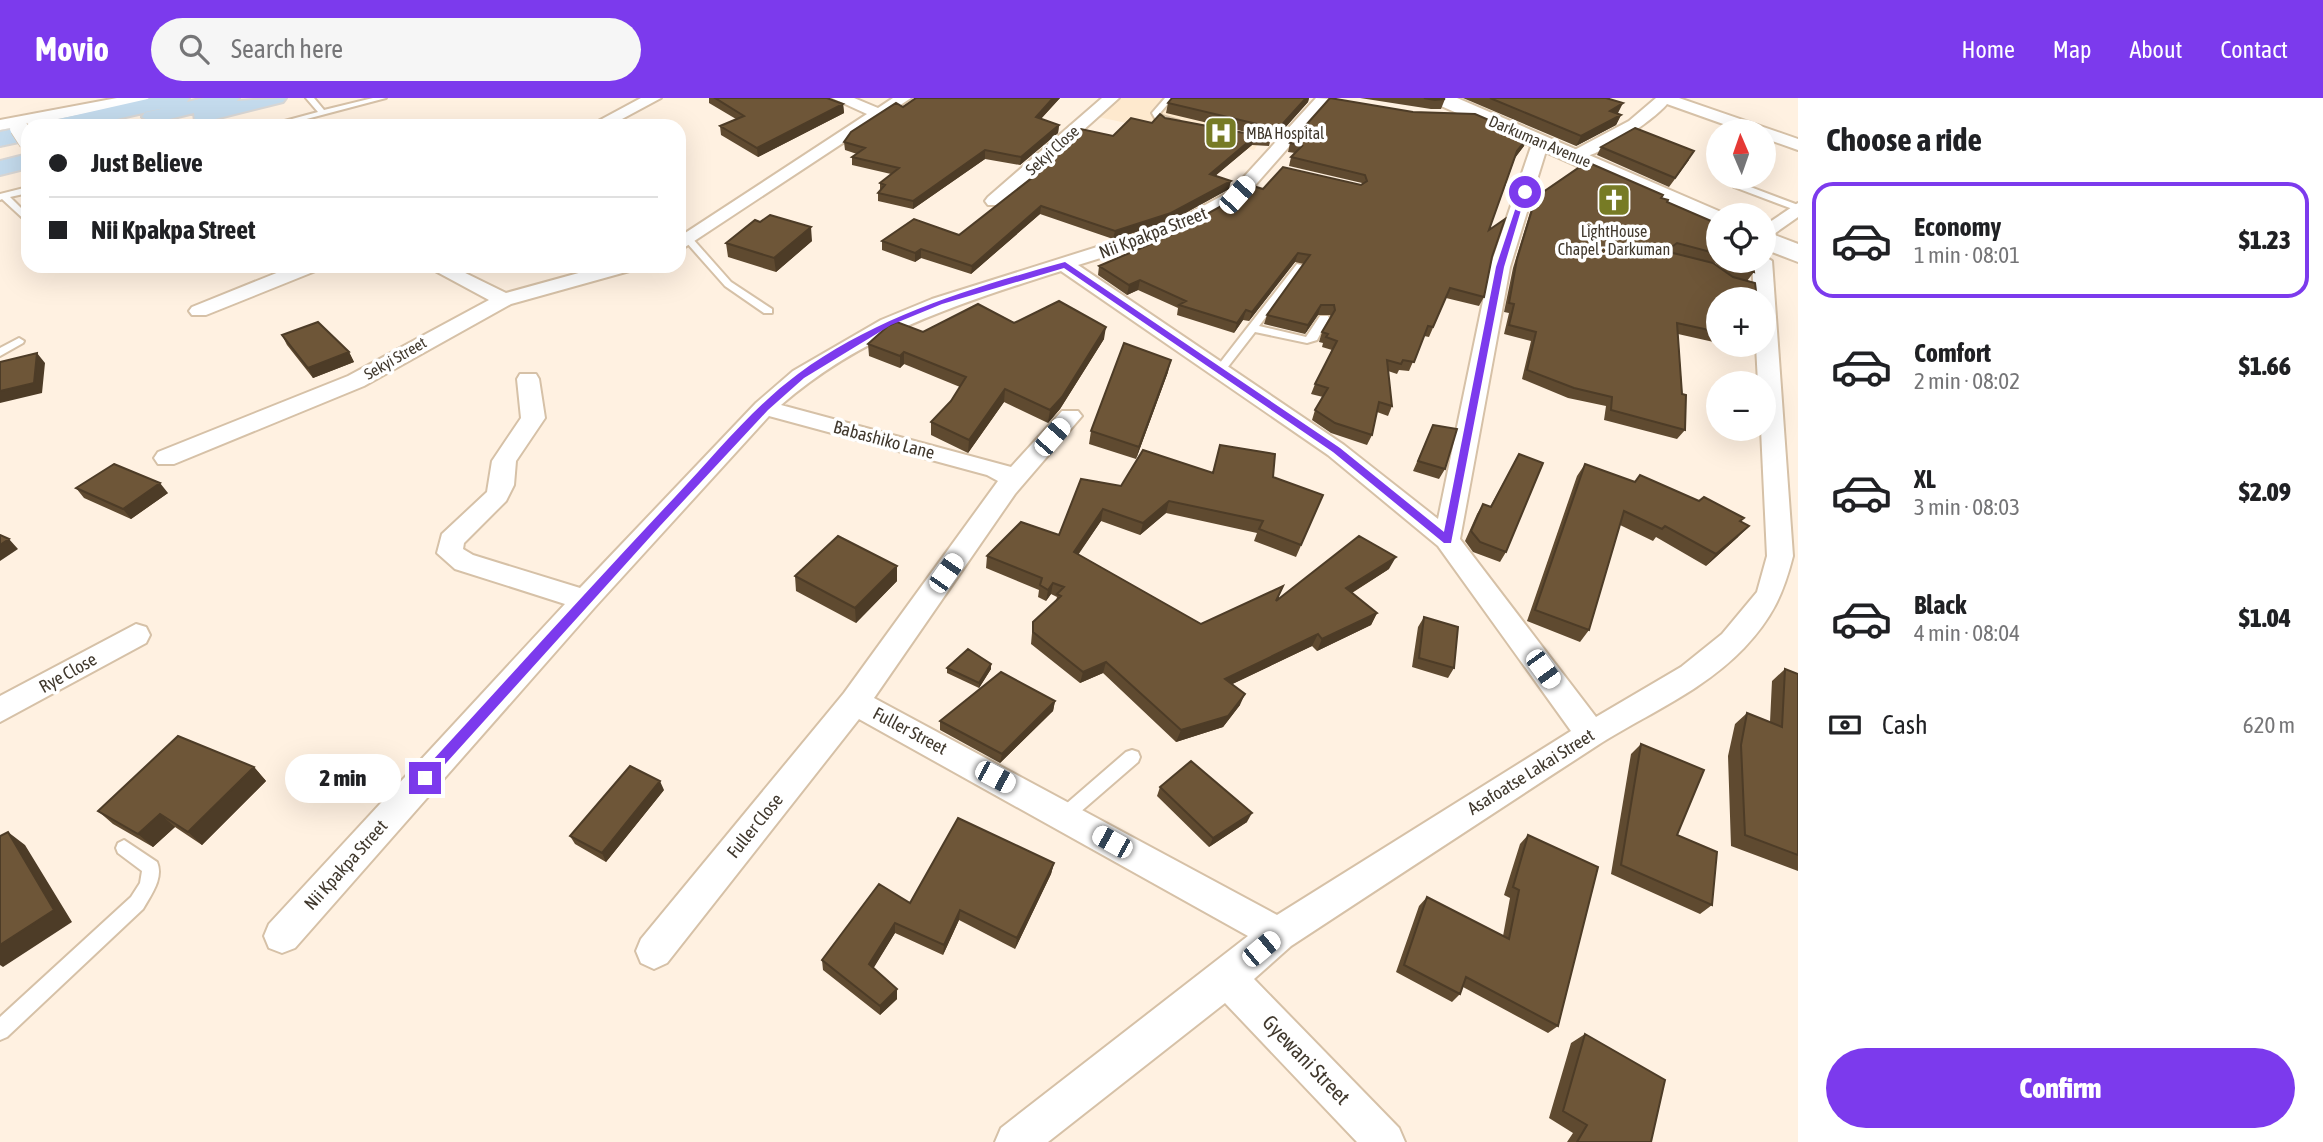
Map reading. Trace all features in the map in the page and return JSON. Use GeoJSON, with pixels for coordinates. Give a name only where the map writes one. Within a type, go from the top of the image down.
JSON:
{"type":"FeatureCollection","features":[{"type":"Feature","properties":{"kind":"highway"},"geometry":{"type":"LineString","coordinates":[[88,119],[179,98]]}},
{"type":"Feature","properties":{"kind":"highway"},"geometry":{"type":"LineString","coordinates":[[143,119],[229,98]]}},
{"type":"Feature","properties":{"kind":"highway"},"geometry":{"type":"LineString","coordinates":[[192,119],[276,98]]}},
{"type":"Feature","properties":{"kind":"highway"},"geometry":{"type":"LineString","coordinates":[[0,154],[21,138]]}},
{"type":"Feature","properties":{"kind":"highway"},"geometry":{"type":"LineString","coordinates":[[0,168],[21,163]]}},
{"type":"Feature","properties":{"kind":"street"},"geometry":{"type":"LineString","coordinates":[[31,119],[141,98]]}},
{"type":"Feature","properties":{"kind":"street"},"geometry":{"type":"LineString","coordinates":[[611,119],[653,98]]}},
{"type":"Feature","properties":{"kind":"street"},"geometry":{"type":"LineString","coordinates":[[840,98],[880,114]]}},
{"type":"Feature","properties":{"kind":"street"},"geometry":{"type":"LineString","coordinates":[[686,241],[903,98]]}},
{"type":"Feature","properties":{"kind":"street","name":"Sekyi Close"},"geometry":{"type":"LineString","coordinates":[[994,201],[1111,98]]}},
{"type":"Feature","properties":{"kind":"street"},"geometry":{"type":"LineString","coordinates":[[1573,155],[1625,130],[1657,108],[1664,98],[1724,119]]}},
{"type":"Feature","properties":{"kind":"street","name":"Nii Kpakpa Street"},"geometry":{"type":"LineString","coordinates":[[282,936],[584,600],[764,408],[801,376],[888,324],[939,303],[1177,228],[1212,211],[1237,195],[1270,167],[1277,142],[1325,100]]}},
{"type":"Feature","properties":{"kind":"street","name":"Darkuman Avenue"},"geometry":{"type":"LineString","coordinates":[[1439,108],[1478,114],[1706,214]]}},
{"type":"Feature","properties":{"kind":"street"},"geometry":{"type":"LineString","coordinates":[[0,125],[21,121]]}},
{"type":"Feature","properties":{"kind":"street"},"geometry":{"type":"LineString","coordinates":[[1776,137],[1798,145]]}},
{"type":"Feature","properties":{"kind":"street"},"geometry":{"type":"LineString","coordinates":[[1447,540],[1500,267],[1541,141]]}},
{"type":"Feature","properties":{"kind":"street"},"geometry":{"type":"LineString","coordinates":[[1776,227],[1798,208]]}},
{"type":"Feature","properties":{"kind":"street"},"geometry":{"type":"LineString","coordinates":[[1776,243],[1798,254]]}},
{"type":"Feature","properties":{"kind":"street"},"geometry":{"type":"LineString","coordinates":[[1065,265],[1336,450],[1447,540],[1591,734]]}},
{"type":"Feature","properties":{"kind":"street"},"geometry":{"type":"LineString","coordinates":[[199,311],[294,273]]}},
{"type":"Feature","properties":{"kind":"street"},"geometry":{"type":"LineString","coordinates":[[450,273],[504,300]]}},
{"type":"Feature","properties":{"kind":"street","name":"Sekyi Street"},"geometry":{"type":"LineString","coordinates":[[166,458],[356,381],[504,300],[601,273]]}},
{"type":"Feature","properties":{"kind":"street","name":"Asafoatse Lakai Street"},"geometry":{"type":"LineString","coordinates":[[1015,1142],[1227,978],[1278,934],[1591,734],[1650,702],[1692,675],[1732,642],[1770,594],[1780,556],[1758,288],[1760,273]]}},
{"type":"Feature","properties":{"kind":"street"},"geometry":{"type":"LineString","coordinates":[[528,379],[537,409],[535,419],[505,461],[501,472],[502,486],[494,499],[451,540],[450,553],[464,562],[584,600]]}},
{"type":"Feature","properties":{"kind":"street","name":"Babashiko Lane"},"geometry":{"type":"LineString","coordinates":[[764,408],[1009,476]]}},
{"type":"Feature","properties":{"kind":"street","name":"Fuller Street"},"geometry":{"type":"LineString","coordinates":[[1070,416],[1009,476],[1006,488],[855,702],[1278,934]]}},
{"type":"Feature","properties":{"kind":"street","name":"Rye Close"},"geometry":{"type":"LineString","coordinates":[[0,710],[136,635]]}},
{"type":"Feature","properties":{"kind":"street","name":"Fuller Close"},"geometry":{"type":"LineString","coordinates":[[654,951],[855,702]]}},
{"type":"Feature","properties":{"kind":"street","name":"Gyewani Street"},"geometry":{"type":"LineString","coordinates":[[1227,978],[1385,1142]]}},
{"type":"Feature","properties":{"kind":"lane"},"geometry":{"type":"LineString","coordinates":[[310,98],[322,112]]}},
{"type":"Feature","properties":{"kind":"lane"},"geometry":{"type":"LineString","coordinates":[[296,119],[382,98]]}},
{"type":"Feature","properties":{"kind":"lane"},"geometry":{"type":"LineString","coordinates":[[1169,98],[1156,113],[1167,121],[1180,124]]}},
{"type":"Feature","properties":{"kind":"lane"},"geometry":{"type":"LineString","coordinates":[[1748,189],[1798,208]]}},
{"type":"Feature","properties":{"kind":"lane"},"geometry":{"type":"LineString","coordinates":[[2,196],[21,192]]}},
{"type":"Feature","properties":{"kind":"lane"},"geometry":{"type":"LineString","coordinates":[[2,196],[21,214]]}},
{"type":"Feature","properties":{"kind":"lane"},"geometry":{"type":"LineString","coordinates":[[686,244],[728,284],[768,311]]}},
{"type":"Feature","properties":{"kind":"lane"},"geometry":{"type":"LineString","coordinates":[[1220,370],[1300,266]]}},
{"type":"Feature","properties":{"kind":"lane"},"geometry":{"type":"LineString","coordinates":[[1252,328],[1307,340],[1313,338],[1324,318]]}},
{"type":"Feature","properties":{"kind":"lane"},"geometry":{"type":"LineString","coordinates":[[0,353],[19,341]]}},
{"type":"Feature","properties":{"kind":"lane"},"geometry":{"type":"LineString","coordinates":[[1065,815],[1132,757]]}},
{"type":"Feature","properties":{"kind":"lane"},"geometry":{"type":"LineString","coordinates":[[0,1030],[137,903],[148,885],[151,868],[124,848]]}},
{"type":"Feature","properties":{"kind":"shaded area","name":"MBA Hospital"},"geometry":{"type":"Polygon","coordinates":[[[1116,98],[1271,98],[1287,101],[1254,150],[1098,117],[1116,98]]]}},
{"type":"Feature","properties":{"kind":"building"},"geometry":{"type":"Polygon","coordinates":[[[715,98],[827,98],[843,104],[757,148],[720,126],[744,116],[715,98]]]}},
{"type":"Feature","properties":{"kind":"building"},"geometry":{"type":"Polygon","coordinates":[[[916,98],[1053,98],[1036,117],[1059,125],[1021,157],[985,150],[913,201],[878,193],[885,185],[880,183],[899,168],[852,157],[865,148],[844,142],[851,132],[896,103],[903,107],[916,98]]]}},
{"type":"Feature","properties":{"kind":"building"},"geometry":{"type":"Polygon","coordinates":[[[1172,98],[1306,98],[1278,129],[1168,103],[1172,98]]]}},
{"type":"Feature","properties":{"kind":"building"},"geometry":{"type":"Polygon","coordinates":[[[1330,98],[1413,112],[1475,114],[1528,137],[1517,151],[1489,230],[1505,219],[1492,257],[1484,297],[1450,288],[1433,327],[1428,326],[1414,362],[1403,360],[1401,364],[1387,360],[1392,406],[1379,402],[1372,435],[1335,423],[1315,410],[1328,388],[1315,384],[1337,341],[1326,337],[1328,334],[1322,332],[1335,310],[1334,305],[1321,305],[1308,325],[1267,315],[1310,255],[1298,253],[1252,312],[1246,310],[1237,323],[1179,305],[1186,301],[1140,280],[1129,285],[1099,266],[1153,243],[1142,239],[1187,225],[1247,192],[1253,186],[1263,189],[1283,167],[1361,185],[1367,181],[1365,175],[1291,157],[1302,146],[1290,143],[1330,98]]]}},
{"type":"Feature","properties":{"kind":"building"},"geometry":{"type":"Polygon","coordinates":[[[1490,98],[1606,98],[1623,103],[1610,111],[1621,115],[1581,136],[1490,98]]]}},
{"type":"Feature","properties":{"kind":"building"},"geometry":{"type":"Polygon","coordinates":[[[1160,114],[1165,118],[1271,138],[1254,137],[1210,174],[1231,181],[1171,213],[1115,231],[1041,206],[972,266],[921,249],[915,253],[882,241],[914,219],[959,235],[1051,163],[1044,162],[1081,129],[1113,136],[1131,118],[1152,123],[1160,114]]]}},
{"type":"Feature","properties":{"kind":"building"},"geometry":{"type":"Polygon","coordinates":[[[1635,128],[1694,151],[1675,178],[1601,147],[1635,128]]]}},
{"type":"Feature","properties":{"kind":"building"},"geometry":{"type":"Polygon","coordinates":[[[1587,162],[1663,195],[1661,198],[1668,200],[1667,202],[1706,219],[1706,251],[1677,243],[1669,249],[1673,253],[1706,261],[1706,273],[1727,273],[1755,283],[1756,287],[1706,287],[1706,329],[1677,323],[1682,394],[1686,395],[1685,430],[1611,410],[1612,397],[1574,388],[1527,370],[1536,332],[1509,325],[1514,304],[1509,303],[1517,259],[1536,197],[1587,162]]]}},
{"type":"Feature","properties":{"kind":"building"},"geometry":{"type":"Polygon","coordinates":[[[770,215],[811,227],[774,258],[726,243],[755,220],[760,222],[770,215]]]}},
{"type":"Feature","properties":{"kind":"building"},"geometry":{"type":"Polygon","coordinates":[[[1059,301],[1106,327],[1062,397],[1050,410],[1005,389],[969,440],[931,422],[951,401],[966,377],[904,352],[900,356],[868,344],[888,326],[897,322],[923,332],[978,304],[1014,323],[1059,301]]]}},
{"type":"Feature","properties":{"kind":"building"},"geometry":{"type":"Polygon","coordinates":[[[318,322],[349,352],[308,368],[282,335],[318,322]]]}},
{"type":"Feature","properties":{"kind":"building"},"geometry":{"type":"Polygon","coordinates":[[[1124,343],[1171,360],[1139,447],[1091,431],[1124,343]]]}},
{"type":"Feature","properties":{"kind":"building"},"geometry":{"type":"Polygon","coordinates":[[[37,353],[34,383],[0,391],[0,362],[37,353]]]}},
{"type":"Feature","properties":{"kind":"building"},"geometry":{"type":"Polygon","coordinates":[[[1433,425],[1457,429],[1445,469],[1418,461],[1433,425]]]}},
{"type":"Feature","properties":{"kind":"building"},"geometry":{"type":"Polygon","coordinates":[[[1220,445],[1275,454],[1273,477],[1323,495],[1301,545],[1259,529],[1263,521],[1169,501],[1143,523],[1103,509],[1074,552],[1201,624],[1283,586],[1276,601],[1359,536],[1396,557],[1346,588],[1377,613],[1322,639],[1318,634],[1225,679],[1245,694],[1228,716],[1181,730],[1106,662],[1083,672],[1033,632],[1033,622],[1061,596],[1057,594],[1064,587],[1053,583],[1048,590],[1040,585],[1042,578],[987,556],[1021,522],[1059,535],[1081,479],[1121,486],[1143,450],[1213,473],[1220,445]]]}},
{"type":"Feature","properties":{"kind":"building"},"geometry":{"type":"Polygon","coordinates":[[[1519,454],[1543,463],[1506,552],[1480,542],[1471,531],[1483,504],[1491,507],[1519,454]]]}},
{"type":"Feature","properties":{"kind":"building"},"geometry":{"type":"Polygon","coordinates":[[[114,464],[160,483],[123,509],[76,488],[114,464]]]}},
{"type":"Feature","properties":{"kind":"building"},"geometry":{"type":"Polygon","coordinates":[[[1585,464],[1635,482],[1640,475],[1699,501],[1704,497],[1744,518],[1740,521],[1749,526],[1716,554],[1665,526],[1662,529],[1624,511],[1589,630],[1535,610],[1585,464]]]}},
{"type":"Feature","properties":{"kind":"building"},"geometry":{"type":"Polygon","coordinates":[[[0,535],[9,539],[0,545],[0,535]]]}},
{"type":"Feature","properties":{"kind":"building"},"geometry":{"type":"Polygon","coordinates":[[[838,536],[897,566],[855,608],[795,576],[838,536]]]}},
{"type":"Feature","properties":{"kind":"building"},"geometry":{"type":"Polygon","coordinates":[[[1424,617],[1458,627],[1454,668],[1419,658],[1424,617]]]}},
{"type":"Feature","properties":{"kind":"building"},"geometry":{"type":"Polygon","coordinates":[[[968,649],[991,664],[979,683],[947,668],[968,649]]]}},
{"type":"Feature","properties":{"kind":"building"},"geometry":{"type":"Polygon","coordinates":[[[1785,669],[1798,674],[1798,855],[1745,835],[1741,745],[1747,713],[1782,727],[1785,669]]]}},
{"type":"Feature","properties":{"kind":"building"},"geometry":{"type":"Polygon","coordinates":[[[1001,672],[1055,701],[1002,754],[940,721],[1001,672]]]}},
{"type":"Feature","properties":{"kind":"building"},"geometry":{"type":"Polygon","coordinates":[[[178,736],[254,767],[188,832],[160,814],[138,834],[98,811],[178,736]]]}},
{"type":"Feature","properties":{"kind":"building"},"geometry":{"type":"Polygon","coordinates":[[[1641,744],[1704,770],[1677,835],[1717,852],[1712,905],[1621,865],[1641,744]]]}},
{"type":"Feature","properties":{"kind":"building"},"geometry":{"type":"Polygon","coordinates":[[[1191,761],[1252,813],[1213,838],[1160,787],[1191,761]]]}},
{"type":"Feature","properties":{"kind":"building"},"geometry":{"type":"Polygon","coordinates":[[[630,766],[660,781],[602,853],[570,836],[630,766]]]}},
{"type":"Feature","properties":{"kind":"building"},"geometry":{"type":"Polygon","coordinates":[[[958,818],[1054,863],[1017,938],[960,910],[944,945],[895,923],[869,964],[897,989],[880,1006],[822,960],[879,884],[910,903],[958,818]]]}},
{"type":"Feature","properties":{"kind":"building"},"geometry":{"type":"Polygon","coordinates":[[[8,832],[54,910],[0,945],[0,836],[8,832]]]}},
{"type":"Feature","properties":{"kind":"building"},"geometry":{"type":"Polygon","coordinates":[[[1528,835],[1598,867],[1558,1026],[1466,977],[1460,994],[1404,965],[1427,897],[1509,939],[1519,890],[1513,887],[1528,835]]]}},
{"type":"Feature","properties":{"kind":"building"},"geometry":{"type":"Polygon","coordinates":[[[1585,1034],[1665,1080],[1651,1142],[1577,1142],[1587,1125],[1563,1111],[1585,1034]]]}},
{"type":"Feature","properties":{"kind":"place","name":"MBA Hospital"},"geometry":{"type":"Point","coordinates":[1221,133]}},
{"type":"Feature","properties":{"kind":"place","name":"LightHouse Chapel - Darkuman"},"geometry":{"type":"Point","coordinates":[1614,200]}},
{"type":"Feature","properties":{"kind":"route"},"geometry":{"type":"LineString","coordinates":[[425,778],[656,523],[764,408],[801,376],[846,346],[888,324],[939,303],[1065,265],[1336,450],[1447,540],[1464,464],[1500,267],[1525,192]]}}]}
